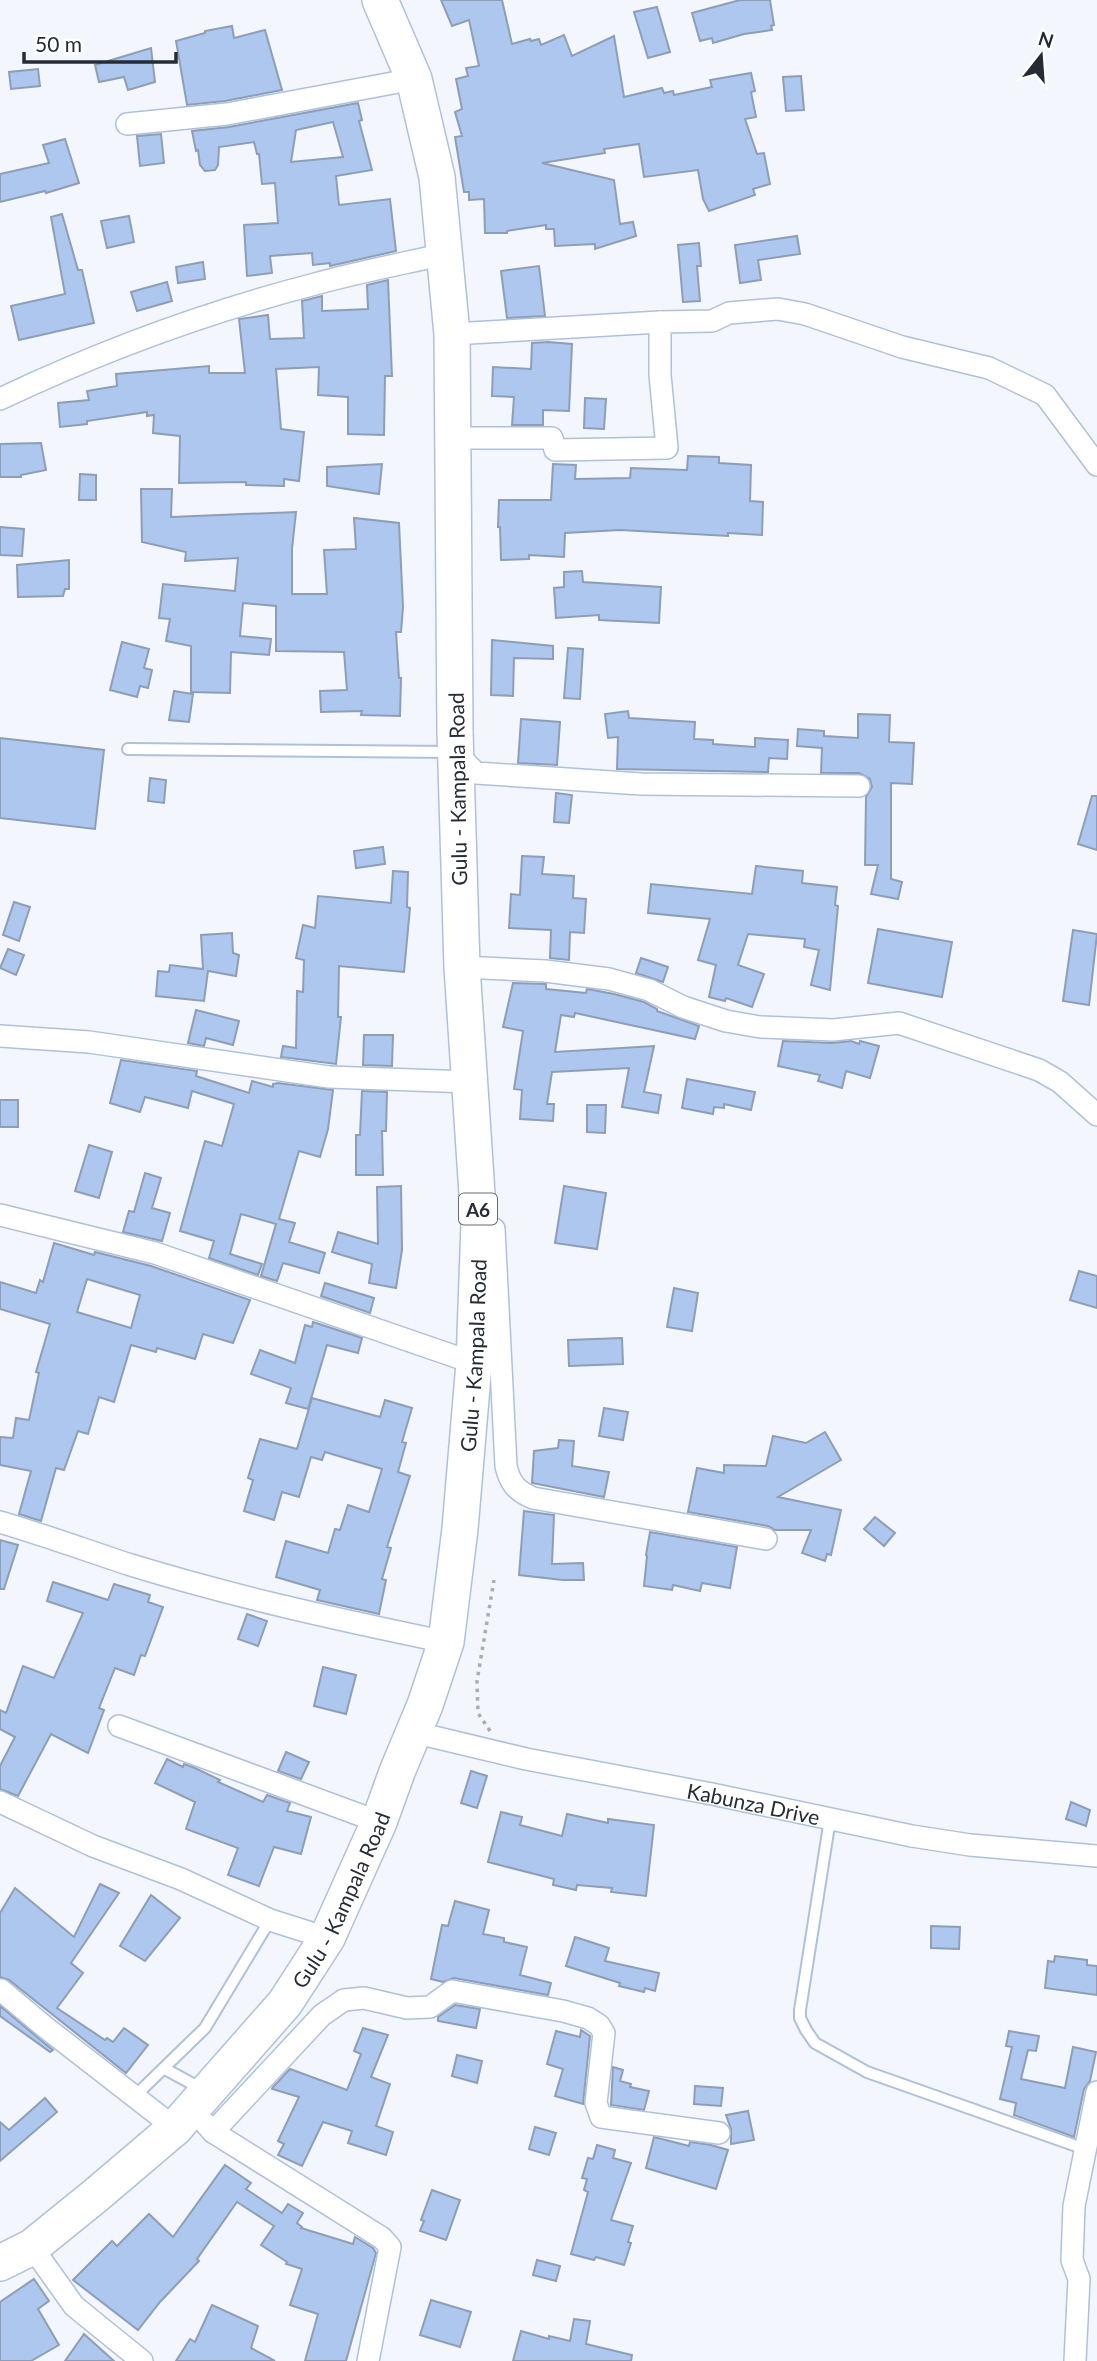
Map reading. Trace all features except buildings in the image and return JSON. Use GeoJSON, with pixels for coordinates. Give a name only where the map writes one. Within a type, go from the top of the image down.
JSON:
{"type":"FeatureCollection","features":[{"type":"Feature","properties":{"kind":"main road","name":"Gulu - Kampala Road"},"geometry":{"type":"LineString","coordinates":[[0,2263],[32,2246],[197,2115],[285,2003],[327,1938],[379,1822],[425,1705],[446,1642],[460,1529],[474,1363],[479,1224],[462,967],[455,752],[452,334],[437,177],[414,79],[380,0]]}},
{"type":"Feature","properties":{"kind":"street"},"geometry":{"type":"LineString","coordinates":[[127,124],[227,114],[414,79]]}},
{"type":"Feature","properties":{"kind":"street"},"geometry":{"type":"LineString","coordinates":[[0,399],[71,365],[169,329],[314,284],[445,254]]}},
{"type":"Feature","properties":{"kind":"street"},"geometry":{"type":"LineString","coordinates":[[452,334],[712,321],[729,313],[778,309],[805,314],[902,347],[989,368],[1045,395],[1097,465]]}},
{"type":"Feature","properties":{"kind":"street"},"geometry":{"type":"LineString","coordinates":[[454,438],[552,438],[555,450],[667,448],[660,375],[660,322]]}},
{"type":"Feature","properties":{"kind":"street"},"geometry":{"type":"LineString","coordinates":[[455,752],[476,773],[640,784],[859,786]]}},
{"type":"Feature","properties":{"kind":"street"},"geometry":{"type":"LineString","coordinates":[[462,967],[545,971],[609,979],[649,989],[683,1007],[726,1021],[760,1027],[833,1030],[899,1024],[1039,1070],[1060,1082],[1097,1115]]}},
{"type":"Feature","properties":{"kind":"street"},"geometry":{"type":"LineString","coordinates":[[0,1036],[89,1042],[328,1077],[470,1094],[493,1181],[506,1466],[510,1481],[519,1492],[533,1498],[766,1539]]}},
{"type":"Feature","properties":{"kind":"street"},"geometry":{"type":"LineString","coordinates":[[0,1214],[155,1253],[474,1363]]}},
{"type":"Feature","properties":{"kind":"street"},"geometry":{"type":"LineString","coordinates":[[0,1522],[212,1588],[323,1616],[446,1642]]}},
{"type":"Feature","properties":{"kind":"street"},"geometry":{"type":"LineString","coordinates":[[119,1726],[379,1822]]}},
{"type":"Feature","properties":{"kind":"street","name":"Kabunza Drive"},"geometry":{"type":"LineString","coordinates":[[413,1732],[490,1751],[970,1845],[1097,1856]]}},
{"type":"Feature","properties":{"kind":"street"},"geometry":{"type":"LineString","coordinates":[[0,1802],[93,1846],[181,1879],[271,1920],[327,1938]]}},
{"type":"Feature","properties":{"kind":"street"},"geometry":{"type":"LineString","coordinates":[[1,1990],[135,2096],[197,2115],[382,2238],[390,2247],[368,2361]]}},
{"type":"Feature","properties":{"kind":"street"},"geometry":{"type":"LineString","coordinates":[[197,2115],[344,2000],[364,1998],[407,2008],[430,2007],[452,1991],[563,2011],[588,2018],[599,2025],[604,2033],[596,2103],[601,2117],[719,2133]]}},
{"type":"Feature","properties":{"kind":"street"},"geometry":{"type":"LineString","coordinates":[[1075,2361],[1088,2279],[1072,2259],[1074,2207],[1097,2092]]}},
{"type":"Feature","properties":{"kind":"street"},"geometry":{"type":"LineString","coordinates":[[32,2246],[74,2306],[142,2361]]}},
{"type":"Feature","properties":{"kind":"lane"},"geometry":{"type":"LineString","coordinates":[[128,749],[455,752]]}},
{"type":"Feature","properties":{"kind":"lane"},"geometry":{"type":"LineString","coordinates":[[830,1819],[800,2010],[800,2018],[815,2043],[867,2072],[1085,2149]]}},
{"type":"Feature","properties":{"kind":"lane"},"geometry":{"type":"LineString","coordinates":[[135,2096],[205,2028],[271,1920]]}},
{"type":"Feature","properties":{"kind":"lane"},"geometry":{"type":"LineString","coordinates":[[164,2069],[197,2115]]}},
{"type":"Feature","properties":{"kind":"path"},"geometry":{"type":"LineString","coordinates":[[490,1751],[491,1734],[478,1713],[477,1681],[495,1580]]}}]}
